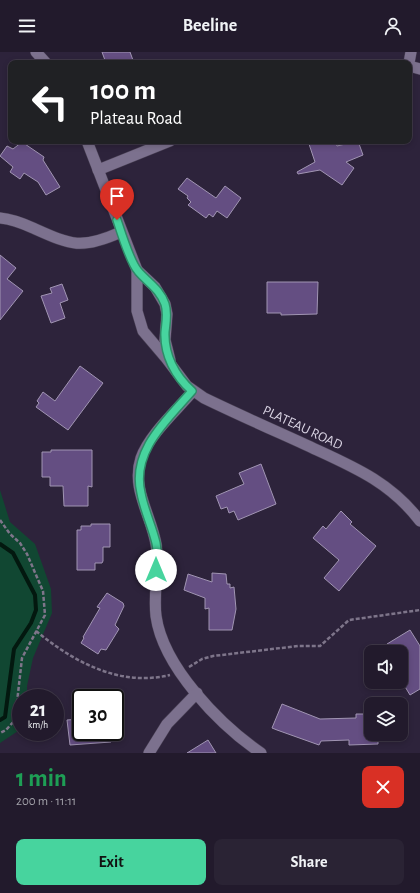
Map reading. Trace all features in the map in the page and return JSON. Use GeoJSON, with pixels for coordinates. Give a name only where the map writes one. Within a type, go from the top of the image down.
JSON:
{"type":"FeatureCollection","features":[{"type":"Feature","properties":{"kind":"street"},"geometry":{"type":"LineString","coordinates":[[36,52],[43,60]]}},
{"type":"Feature","properties":{"kind":"street","name":"PLATEAU ROAD"},"geometry":{"type":"LineString","coordinates":[[88,144],[137,270],[137,311],[141,326],[150,340],[171,364],[179,377],[192,391],[224,408],[364,472],[389,488],[403,501],[420,521]]}},
{"type":"Feature","properties":{"kind":"street"},"geometry":{"type":"LineString","coordinates":[[98,170],[163,144]]}},
{"type":"Feature","properties":{"kind":"street"},"geometry":{"type":"LineString","coordinates":[[0,218],[21,223],[71,243],[88,244],[121,232]]}},
{"type":"Feature","properties":{"kind":"street","name":"PLATEAU ROAD"},"geometry":{"type":"LineString","coordinates":[[137,270],[155,286],[165,304],[167,314],[165,340],[171,364]]}},
{"type":"Feature","properties":{"kind":"street"},"geometry":{"type":"LineString","coordinates":[[192,391],[155,435],[142,457],[139,468],[141,493],[156,544],[156,600],[158,623],[162,642],[180,673],[238,736],[261,753]]}},
{"type":"Feature","properties":{"kind":"street"},"geometry":{"type":"LineString","coordinates":[[149,753],[167,724],[197,693]]}},
{"type":"Feature","properties":{"kind":"path"},"geometry":{"type":"LineString","coordinates":[[0,520],[28,554],[43,591],[45,616],[22,658],[15,720],[6,730],[0,733]]}},
{"type":"Feature","properties":{"kind":"path"},"geometry":{"type":"LineString","coordinates":[[36,631],[50,642],[79,660],[113,676],[140,678],[163,677],[180,673],[202,659],[213,656],[298,646],[320,646],[349,620],[420,610]]}},
{"type":"Feature","properties":{"kind":"green space"},"geometry":{"type":"Polygon","coordinates":[[[0,490],[10,522],[35,544],[51,589],[52,613],[33,658],[27,689],[12,689],[12,735],[0,743],[0,490]]]}},
{"type":"Feature","properties":{"kind":"building"},"geometry":{"type":"Polygon","coordinates":[[[102,52],[130,52],[133,60],[105,60],[102,52]]]}},
{"type":"Feature","properties":{"kind":"building"},"geometry":{"type":"Polygon","coordinates":[[[19,144],[25,144],[44,157],[43,160],[60,187],[46,195],[38,182],[24,173],[20,179],[10,172],[13,167],[0,156],[7,146],[13,149],[19,144]]]}},
{"type":"Feature","properties":{"kind":"building"},"geometry":{"type":"Polygon","coordinates":[[[309,144],[336,144],[337,146],[345,144],[359,144],[363,155],[346,162],[354,168],[342,185],[320,170],[298,174],[297,172],[315,162],[309,144]]]}},
{"type":"Feature","properties":{"kind":"building"},"geometry":{"type":"Polygon","coordinates":[[[187,178],[216,198],[225,186],[241,198],[227,218],[217,211],[213,217],[209,214],[206,218],[188,205],[191,202],[187,198],[188,196],[178,189],[187,178]]]}},
{"type":"Feature","properties":{"kind":"building"},"geometry":{"type":"Polygon","coordinates":[[[0,255],[16,268],[7,279],[23,291],[0,320],[0,255]]]}},
{"type":"Feature","properties":{"kind":"building"},"geometry":{"type":"Polygon","coordinates":[[[267,282],[318,282],[317,314],[281,315],[281,313],[267,313],[267,282]]]}},
{"type":"Feature","properties":{"kind":"building"},"geometry":{"type":"Polygon","coordinates":[[[62,284],[68,300],[60,303],[65,318],[51,323],[41,296],[52,293],[50,288],[62,284]]]}},
{"type":"Feature","properties":{"kind":"building"},"geometry":{"type":"Polygon","coordinates":[[[80,366],[103,383],[68,430],[36,407],[39,403],[37,401],[43,392],[55,401],[80,366]]]}},
{"type":"Feature","properties":{"kind":"building"},"geometry":{"type":"Polygon","coordinates":[[[51,450],[92,450],[92,487],[88,486],[88,506],[64,506],[63,486],[50,486],[50,477],[42,477],[42,452],[51,452],[51,450]]]}},
{"type":"Feature","properties":{"kind":"building"},"geometry":{"type":"Polygon","coordinates":[[[261,464],[276,504],[238,520],[234,511],[229,513],[227,507],[221,509],[216,496],[244,484],[239,473],[261,464]]]}},
{"type":"Feature","properties":{"kind":"building"},"geometry":{"type":"Polygon","coordinates":[[[341,511],[352,522],[350,524],[376,546],[339,591],[324,578],[339,560],[313,538],[323,526],[326,529],[341,511]]]}},
{"type":"Feature","properties":{"kind":"building"},"geometry":{"type":"Polygon","coordinates":[[[91,524],[110,524],[110,547],[103,547],[103,561],[102,563],[95,563],[95,570],[77,570],[77,530],[81,530],[81,526],[91,526],[91,524]]]}},
{"type":"Feature","properties":{"kind":"building"},"geometry":{"type":"Polygon","coordinates":[[[212,573],[226,574],[227,584],[230,584],[230,588],[234,587],[236,609],[232,630],[209,630],[209,608],[205,609],[205,598],[184,590],[188,574],[212,582],[212,573]]]}},
{"type":"Feature","properties":{"kind":"building"},"geometry":{"type":"Polygon","coordinates":[[[107,593],[123,603],[124,606],[115,625],[119,629],[106,650],[101,649],[98,654],[81,643],[100,608],[97,607],[107,593]]]}},
{"type":"Feature","properties":{"kind":"building"},"geometry":{"type":"Polygon","coordinates":[[[410,630],[420,646],[420,689],[410,695],[406,689],[408,689],[408,645],[387,644],[410,630]]]}},
{"type":"Feature","properties":{"kind":"building"},"geometry":{"type":"Polygon","coordinates":[[[282,704],[320,719],[356,718],[356,714],[364,714],[364,741],[378,741],[378,744],[349,745],[349,740],[321,741],[319,745],[272,728],[282,704]]]}},
{"type":"Feature","properties":{"kind":"building"},"geometry":{"type":"Polygon","coordinates":[[[67,720],[72,720],[72,741],[111,742],[70,745],[67,720]]]}},
{"type":"Feature","properties":{"kind":"building"},"geometry":{"type":"Polygon","coordinates":[[[208,740],[216,753],[187,753],[208,740]]]}},
{"type":"Feature","properties":{"kind":"waterway"},"geometry":{"type":"LineString","coordinates":[[0,544],[13,553],[35,595],[36,610],[31,623],[14,649],[5,717],[0,720]]}},
{"type":"Feature","properties":{"kind":"route"},"geometry":{"type":"LineString","coordinates":[[117,220],[137,270],[155,286],[165,304],[167,314],[165,340],[171,364],[186,386],[192,391],[155,435],[142,457],[139,468],[141,493],[156,544],[156,570]]}}]}
